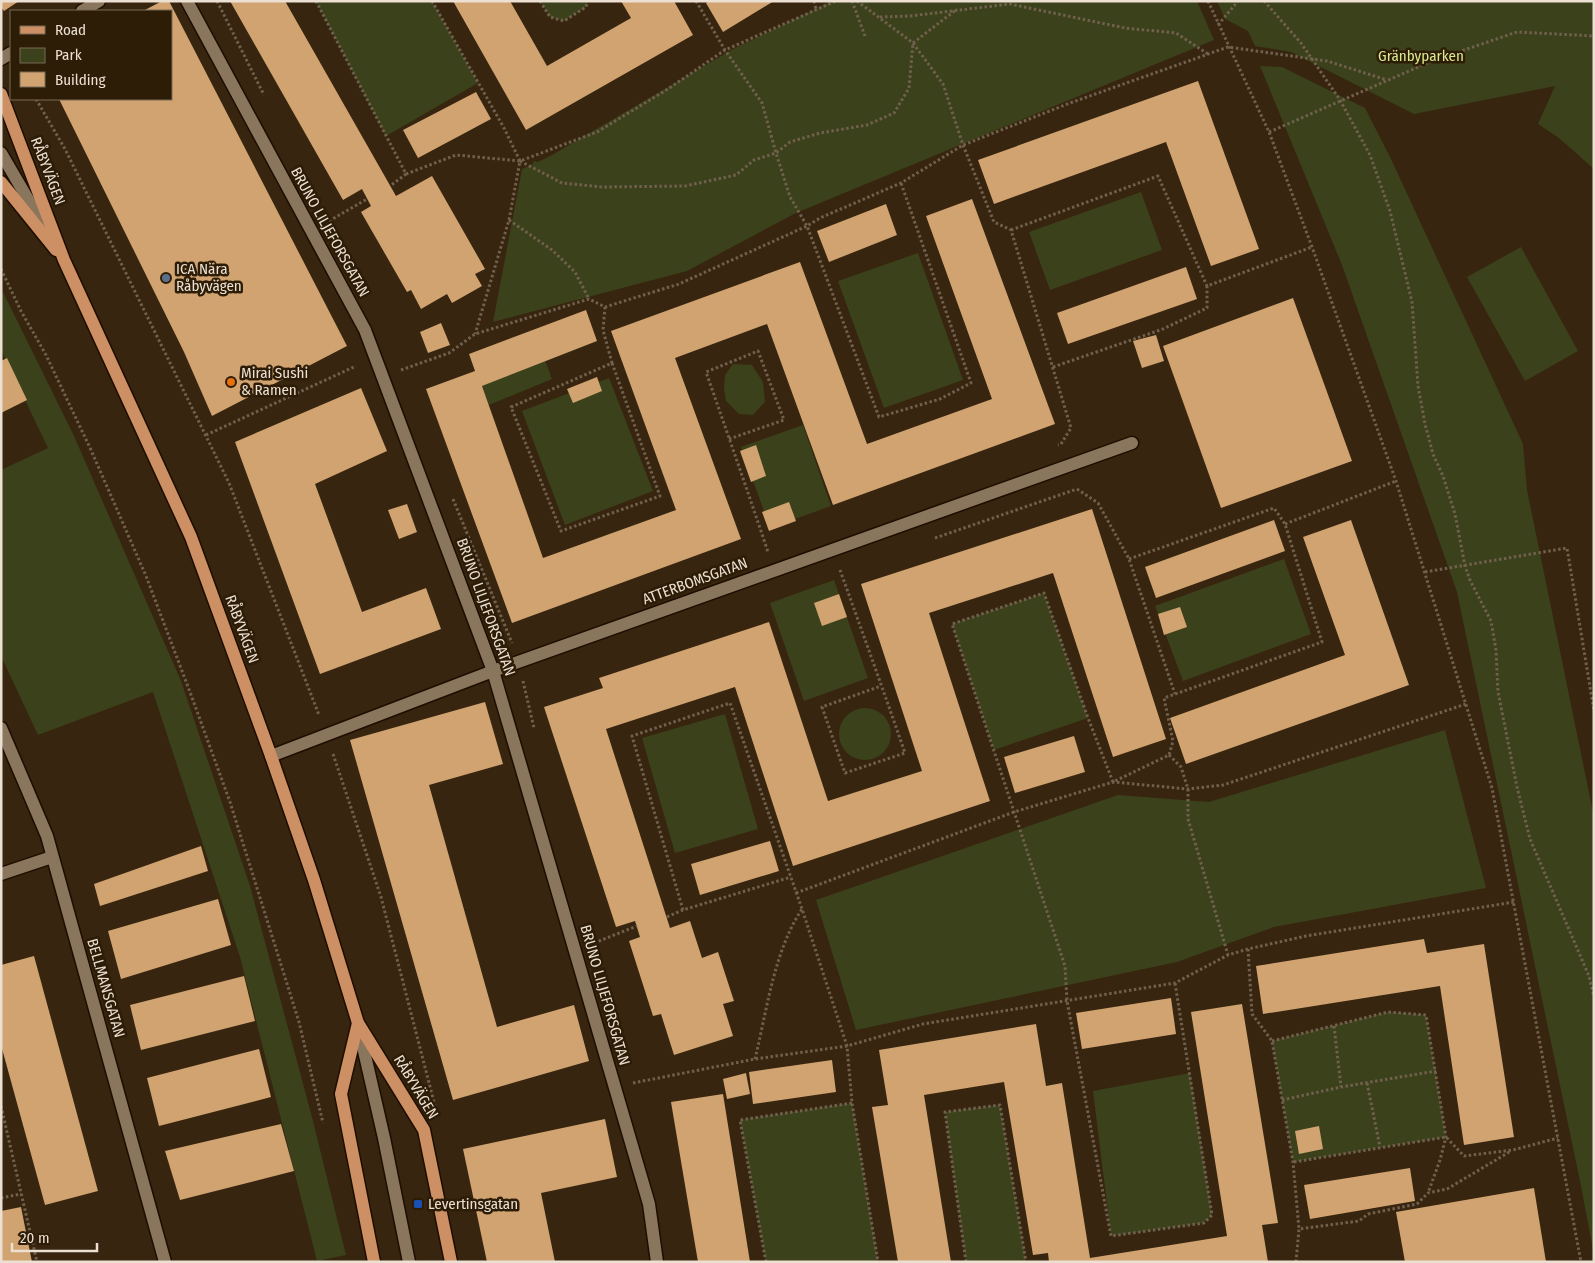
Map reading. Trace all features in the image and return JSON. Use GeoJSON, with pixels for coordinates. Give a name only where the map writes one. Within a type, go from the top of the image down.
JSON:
{"type":"FeatureCollection","features":[{"type":"Feature","properties":{"kind":"main road","name":"RÅBYVÄGEN"},"geometry":{"type":"LineString","coordinates":[[1,94],[64,260],[191,537],[314,880],[358,1023],[424,1130],[451,1262]]}},
{"type":"Feature","properties":{"kind":"main road","name":"RÅBYVÄGEN"},"geometry":{"type":"LineString","coordinates":[[1,182],[64,260]]}},
{"type":"Feature","properties":{"kind":"main road"},"geometry":{"type":"LineString","coordinates":[[358,1023],[341,1094],[374,1262]]}},
{"type":"Feature","properties":{"kind":"street"},"geometry":{"type":"LineString","coordinates":[[84,10],[99,1]]}},
{"type":"Feature","properties":{"kind":"street","name":"BRUNO LILJEFORSGATAN"},"geometry":{"type":"LineString","coordinates":[[187,1],[365,330],[493,671],[649,1204],[657,1262]]}},
{"type":"Feature","properties":{"kind":"street","name":"RÅBYVÄGEN"},"geometry":{"type":"LineString","coordinates":[[1,153],[64,260]]}},
{"type":"Feature","properties":{"kind":"street","name":"ATTERBOMSGATAN"},"geometry":{"type":"LineString","coordinates":[[271,756],[493,671],[1132,443]]}},
{"type":"Feature","properties":{"kind":"street","name":"BELLMANSGATAN"},"geometry":{"type":"LineString","coordinates":[[1,728],[47,836],[165,1262]]}},
{"type":"Feature","properties":{"kind":"street"},"geometry":{"type":"LineString","coordinates":[[1,874],[52,857]]}},
{"type":"Feature","properties":{"kind":"street","name":"RÅBYVÄGEN"},"geometry":{"type":"LineString","coordinates":[[358,1023],[384,1138],[408,1262]]}},
{"type":"Feature","properties":{"kind":"path"},"geometry":{"type":"LineString","coordinates":[[218,1],[266,98]]}},
{"type":"Feature","properties":{"kind":"path"},"geometry":{"type":"LineString","coordinates":[[316,1],[406,174]]}},
{"type":"Feature","properties":{"kind":"path"},"geometry":{"type":"LineString","coordinates":[[432,1],[504,128],[520,161],[509,220],[475,334]]}},
{"type":"Feature","properties":{"kind":"path"},"geometry":{"type":"LineString","coordinates":[[540,1],[550,17],[564,21],[586,8],[588,1]]}},
{"type":"Feature","properties":{"kind":"path"},"geometry":{"type":"LineString","coordinates":[[696,1],[725,50],[762,103],[790,197],[807,226],[879,417],[940,399],[971,384],[902,183]]}},
{"type":"Feature","properties":{"kind":"path"},"geometry":{"type":"LineString","coordinates":[[814,1],[816,9]]}},
{"type":"Feature","properties":{"kind":"path"},"geometry":{"type":"LineString","coordinates":[[520,161],[597,132],[668,89],[725,50],[836,1]]}},
{"type":"Feature","properties":{"kind":"path"},"geometry":{"type":"LineString","coordinates":[[852,1],[865,36]]}},
{"type":"Feature","properties":{"kind":"path"},"geometry":{"type":"LineString","coordinates":[[858,1],[913,43],[943,84],[963,145],[994,222],[1012,230],[1158,176],[1207,286],[1207,308],[1163,329],[1053,367]]}},
{"type":"Feature","properties":{"kind":"path"},"geometry":{"type":"LineString","coordinates":[[1208,1],[1269,132],[1312,247],[1396,481],[1492,788],[1581,1262]]}},
{"type":"Feature","properties":{"kind":"path"},"geometry":{"type":"LineString","coordinates":[[1218,25],[1238,1]]}},
{"type":"Feature","properties":{"kind":"path"},"geometry":{"type":"LineString","coordinates":[[1264,1],[1301,42],[1340,100],[1370,155],[1390,211],[1412,302],[1418,386],[1424,424],[1455,514],[1465,566],[1491,621],[1496,650],[1498,692],[1517,787],[1530,839],[1589,976],[1594,997]]}},
{"type":"Feature","properties":{"kind":"path"},"geometry":{"type":"LineString","coordinates":[[879,17],[910,16],[1010,4],[1125,28],[1176,34],[1208,54]]}},
{"type":"Feature","properties":{"kind":"path"},"geometry":{"type":"LineString","coordinates":[[390,186],[406,174],[456,155],[520,161],[562,183],[602,187],[685,186],[736,175],[754,160],[776,152],[790,142],[820,133],[866,126],[894,113],[908,88],[913,43],[957,9]]}},
{"type":"Feature","properties":{"kind":"path"},"geometry":{"type":"LineString","coordinates":[[1269,132],[1432,61],[1517,32],[1594,36]]}},
{"type":"Feature","properties":{"kind":"path"},"geometry":{"type":"LineString","coordinates":[[509,220],[552,250],[575,272],[589,299],[605,307],[679,284],[807,226],[820,218],[902,183],[963,145],[1070,103],[1228,47],[1327,61],[1387,80]]}},
{"type":"Feature","properties":{"kind":"path"},"geometry":{"type":"LineString","coordinates":[[37,100],[65,149],[229,483],[326,735],[381,897],[436,1108]]}},
{"type":"Feature","properties":{"kind":"path"},"geometry":{"type":"LineString","coordinates":[[323,214],[327,222],[367,199]]}},
{"type":"Feature","properties":{"kind":"path"},"geometry":{"type":"LineString","coordinates":[[1012,230],[1071,428],[1061,444]]}},
{"type":"Feature","properties":{"kind":"path"},"geometry":{"type":"LineString","coordinates":[[1207,286],[1312,247]]}},
{"type":"Feature","properties":{"kind":"path"},"geometry":{"type":"LineString","coordinates":[[1,269],[21,311],[46,355],[91,450],[146,576],[190,692],[230,802],[299,1022],[326,1132]]}},
{"type":"Feature","properties":{"kind":"path"},"geometry":{"type":"LineString","coordinates":[[396,362],[401,370],[449,353],[475,334],[589,299]]}},
{"type":"Feature","properties":{"kind":"path"},"geometry":{"type":"LineString","coordinates":[[605,307],[603,330],[612,363],[660,496],[561,531],[511,407],[612,363]]}},
{"type":"Feature","properties":{"kind":"path"},"geometry":{"type":"LineString","coordinates":[[729,439],[784,420],[758,350],[706,372],[729,439],[768,552]]}},
{"type":"Feature","properties":{"kind":"path"},"geometry":{"type":"LineString","coordinates":[[206,435],[364,363]]}},
{"type":"Feature","properties":{"kind":"path"},"geometry":{"type":"LineString","coordinates":[[1285,524],[1396,481]]}},
{"type":"Feature","properties":{"kind":"path"},"geometry":{"type":"LineString","coordinates":[[1077,489],[1098,503],[1129,559],[1175,694]]}},
{"type":"Feature","properties":{"kind":"path"},"geometry":{"type":"LineString","coordinates":[[452,498],[518,662],[536,737]]}},
{"type":"Feature","properties":{"kind":"path"},"geometry":{"type":"LineString","coordinates":[[796,893],[1014,812],[1113,782],[1169,755],[1173,741],[1164,698],[1322,642],[1285,524],[1274,508],[1129,559]]}},
{"type":"Feature","properties":{"kind":"path"},"geometry":{"type":"LineString","coordinates":[[1425,572],[1567,548],[1594,711]]}},
{"type":"Feature","properties":{"kind":"path"},"geometry":{"type":"LineString","coordinates":[[840,570],[882,686],[905,753],[845,773],[822,707],[882,686]]}},
{"type":"Feature","properties":{"kind":"path"},"geometry":{"type":"LineString","coordinates":[[1113,782],[1088,718],[1044,593],[952,624],[1066,966],[1067,1001],[1111,1236],[1204,1223],[1212,1215],[1175,983]]}},
{"type":"Feature","properties":{"kind":"path"},"geometry":{"type":"LineString","coordinates":[[683,910],[632,736],[730,703],[802,908],[847,1046],[852,1103],[878,1262]]}},
{"type":"Feature","properties":{"kind":"path"},"geometry":{"type":"LineString","coordinates":[[1113,782],[1188,789],[1223,785],[1466,704]]}},
{"type":"Feature","properties":{"kind":"path"},"geometry":{"type":"LineString","coordinates":[[1169,755],[1181,767],[1188,789],[1188,819],[1228,955]]}},
{"type":"Feature","properties":{"kind":"path"},"geometry":{"type":"LineString","coordinates":[[667,917],[683,910],[791,877]]}},
{"type":"Feature","properties":{"kind":"path"},"geometry":{"type":"LineString","coordinates":[[631,1075],[634,1083],[755,1059],[847,1046],[923,1024],[1175,983],[1228,955],[1248,949],[1306,936],[1514,902]]}},
{"type":"Feature","properties":{"kind":"path"},"geometry":{"type":"LineString","coordinates":[[755,1059],[779,955],[792,924],[802,908]]}},
{"type":"Feature","properties":{"kind":"path"},"geometry":{"type":"LineString","coordinates":[[591,934],[594,943],[637,926]]}},
{"type":"Feature","properties":{"kind":"path"},"geometry":{"type":"LineString","coordinates":[[1248,949],[1252,1014],[1272,1041],[1293,1162],[1299,1229],[1296,1262]]}},
{"type":"Feature","properties":{"kind":"path"},"geometry":{"type":"LineString","coordinates":[[1272,1041],[1388,1012],[1426,1015],[1446,1137],[1428,1193],[1417,1204],[1368,1214],[1359,1221],[1299,1229]]}},
{"type":"Feature","properties":{"kind":"path"},"geometry":{"type":"LineString","coordinates":[[1334,1026],[1341,1087]]}},
{"type":"Feature","properties":{"kind":"path"},"geometry":{"type":"LineString","coordinates":[[1282,1100],[1341,1087],[1436,1071]]}},
{"type":"Feature","properties":{"kind":"path"},"geometry":{"type":"LineString","coordinates":[[1368,1083],[1380,1147]]}},
{"type":"Feature","properties":{"kind":"path"},"geometry":{"type":"LineString","coordinates":[[766,1262],[740,1120],[852,1103]]}},
{"type":"Feature","properties":{"kind":"path"},"geometry":{"type":"LineString","coordinates":[[966,1262],[945,1112],[1000,1105],[1026,1262]]}},
{"type":"Feature","properties":{"kind":"path"},"geometry":{"type":"LineString","coordinates":[[1,1106],[37,1262]]}},
{"type":"Feature","properties":{"kind":"path"},"geometry":{"type":"LineString","coordinates":[[1446,1137],[1464,1156],[1513,1150],[1558,1138]]}},
{"type":"Feature","properties":{"kind":"path"},"geometry":{"type":"LineString","coordinates":[[1293,1162],[1446,1137]]}},
{"type":"Feature","properties":{"kind":"path"},"geometry":{"type":"LineString","coordinates":[[1428,1193],[1447,1189],[1513,1150]]}},
{"type":"Feature","properties":{"kind":"path"},"geometry":{"type":"LineString","coordinates":[[1,1198],[21,1194]]}},
{"type":"Feature","properties":{"kind":"green space"},"geometry":{"type":"Polygon","coordinates":[[[316,1],[432,1],[478,83],[386,136],[316,1]]]}},
{"type":"Feature","properties":{"kind":"green space"},"geometry":{"type":"Polygon","coordinates":[[[540,1],[588,1],[586,7],[564,21],[550,17],[540,1]]]}},
{"type":"Feature","properties":{"kind":"green space"},"geometry":{"type":"Polygon","coordinates":[[[832,1],[1197,1],[1214,40],[796,213],[687,271],[493,322],[522,169],[532,165],[534,161],[538,162],[552,155],[733,49],[832,1]]]}},
{"type":"Feature","properties":{"kind":"green space","name":"Gränbyparken"},"geometry":{"type":"Polygon","coordinates":[[[1217,1],[1594,1],[1594,169],[1559,138],[1538,124],[1555,86],[1414,114],[1291,52],[1255,46],[1248,31],[1225,19],[1217,1]]]}},
{"type":"Feature","properties":{"kind":"green space"},"geometry":{"type":"Polygon","coordinates":[[[1260,66],[1282,67],[1365,108],[1391,159],[1523,444],[1527,490],[1594,817],[1594,1255],[1457,592],[1342,265],[1260,66]]]}},
{"type":"Feature","properties":{"kind":"green space"},"geometry":{"type":"Polygon","coordinates":[[[1141,192],[1162,250],[1050,290],[1029,232],[1141,192]]]}},
{"type":"Feature","properties":{"kind":"green space"},"geometry":{"type":"Polygon","coordinates":[[[1521,247],[1578,351],[1525,381],[1467,277],[1521,247]]]}},
{"type":"Feature","properties":{"kind":"green space"},"geometry":{"type":"Polygon","coordinates":[[[918,253],[963,380],[884,408],[838,281],[918,253]]]}},
{"type":"Feature","properties":{"kind":"green space"},"geometry":{"type":"Polygon","coordinates":[[[1,288],[74,436],[181,681],[250,886],[313,1121],[346,1255],[317,1261],[240,957],[153,692],[38,735],[1,656],[1,470],[48,448],[1,350],[1,288]]]}},
{"type":"Feature","properties":{"kind":"green space"},"geometry":{"type":"Polygon","coordinates":[[[545,360],[552,379],[489,405],[482,386],[545,360]]]}},
{"type":"Feature","properties":{"kind":"green space"},"geometry":{"type":"Polygon","coordinates":[[[733,364],[752,365],[763,382],[765,402],[753,415],[739,414],[726,401],[724,389],[725,375],[733,364]]]}},
{"type":"Feature","properties":{"kind":"green space"},"geometry":{"type":"Polygon","coordinates":[[[609,378],[653,491],[565,525],[522,411],[609,378]]]}},
{"type":"Feature","properties":{"kind":"green space"},"geometry":{"type":"Polygon","coordinates":[[[803,425],[831,506],[770,528],[741,447],[803,425]]]}},
{"type":"Feature","properties":{"kind":"green space"},"geometry":{"type":"Polygon","coordinates":[[[1284,559],[1311,634],[1183,681],[1155,606],[1284,559]]]}},
{"type":"Feature","properties":{"kind":"green space"},"geometry":{"type":"Polygon","coordinates":[[[834,580],[868,678],[804,701],[770,603],[834,580]]]}},
{"type":"Feature","properties":{"kind":"green space"},"geometry":{"type":"Polygon","coordinates":[[[1044,593],[1088,718],[994,750],[952,624],[1044,593]]]}},
{"type":"Feature","properties":{"kind":"green space"},"geometry":{"type":"Polygon","coordinates":[[[860,708],[870,708],[879,712],[887,720],[891,734],[887,748],[879,756],[870,760],[860,760],[851,756],[843,748],[839,739],[839,729],[843,720],[851,712],[860,708]]]}},
{"type":"Feature","properties":{"kind":"green space"},"geometry":{"type":"Polygon","coordinates":[[[725,714],[758,829],[675,853],[642,738],[725,714]]]}},
{"type":"Feature","properties":{"kind":"green space"},"geometry":{"type":"Polygon","coordinates":[[[1445,730],[1486,888],[1274,927],[1177,962],[856,1030],[816,900],[1118,795],[1209,802],[1445,730]]]}},
{"type":"Feature","properties":{"kind":"green space"},"geometry":{"type":"Polygon","coordinates":[[[1388,1012],[1426,1015],[1446,1137],[1293,1162],[1272,1041],[1388,1012]]]}},
{"type":"Feature","properties":{"kind":"green space"},"geometry":{"type":"Polygon","coordinates":[[[1190,1073],[1212,1215],[1204,1223],[1111,1236],[1093,1091],[1190,1073]]]}},
{"type":"Feature","properties":{"kind":"green space"},"geometry":{"type":"Polygon","coordinates":[[[852,1103],[878,1262],[766,1262],[740,1120],[852,1103]]]}},
{"type":"Feature","properties":{"kind":"green space"},"geometry":{"type":"Polygon","coordinates":[[[1000,1105],[1026,1262],[966,1262],[945,1112],[1000,1105]]]}},
{"type":"Feature","properties":{"kind":"building"},"geometry":{"type":"Polygon","coordinates":[[[1,1],[19,1],[4,11],[1,7],[1,1]]]}},
{"type":"Feature","properties":{"kind":"building"},"geometry":{"type":"Polygon","coordinates":[[[162,1],[169,1],[347,346],[212,416],[184,352],[59,100],[172,100],[172,10],[145,10],[162,1]]]}},
{"type":"Feature","properties":{"kind":"building"},"geometry":{"type":"Polygon","coordinates":[[[230,1],[285,1],[396,196],[432,176],[485,269],[475,274],[482,286],[452,303],[447,294],[421,309],[411,290],[407,292],[361,212],[371,206],[362,189],[343,200],[230,1]]]}},
{"type":"Feature","properties":{"kind":"building"},"geometry":{"type":"Polygon","coordinates":[[[453,1],[510,1],[547,66],[631,18],[621,1],[674,1],[693,35],[526,130],[453,1]]]}},
{"type":"Feature","properties":{"kind":"building"},"geometry":{"type":"Polygon","coordinates":[[[709,1],[774,1],[723,32],[706,3],[709,1]]]}},
{"type":"Feature","properties":{"kind":"building"},"geometry":{"type":"Polygon","coordinates":[[[1198,81],[1259,249],[1211,266],[1166,142],[994,204],[978,160],[1198,81]]]}},
{"type":"Feature","properties":{"kind":"building"},"geometry":{"type":"Polygon","coordinates":[[[476,92],[491,119],[418,158],[403,130],[476,92]]]}},
{"type":"Feature","properties":{"kind":"building"},"geometry":{"type":"Polygon","coordinates":[[[972,199],[1055,424],[833,505],[767,324],[675,358],[741,539],[512,623],[426,389],[475,371],[469,354],[586,310],[597,341],[482,386],[543,558],[676,510],[611,331],[800,262],[867,444],[992,399],[926,216],[972,199]]]}},
{"type":"Feature","properties":{"kind":"building"},"geometry":{"type":"Polygon","coordinates":[[[886,204],[897,235],[829,262],[817,231],[886,204]]]}},
{"type":"Feature","properties":{"kind":"building"},"geometry":{"type":"Polygon","coordinates":[[[1186,267],[1197,299],[1068,344],[1057,313],[1186,267]]]}},
{"type":"Feature","properties":{"kind":"building"},"geometry":{"type":"Polygon","coordinates":[[[1293,298],[1352,461],[1221,508],[1163,346],[1293,298]]]}},
{"type":"Feature","properties":{"kind":"building"},"geometry":{"type":"Polygon","coordinates":[[[441,323],[450,345],[428,353],[420,332],[441,323]]]}},
{"type":"Feature","properties":{"kind":"building"},"geometry":{"type":"Polygon","coordinates":[[[1156,335],[1164,361],[1142,368],[1133,341],[1156,335]]]}},
{"type":"Feature","properties":{"kind":"building"},"geometry":{"type":"Polygon","coordinates":[[[7,358],[27,400],[1,413],[1,361],[7,358]]]}},
{"type":"Feature","properties":{"kind":"building"},"geometry":{"type":"Polygon","coordinates":[[[597,377],[602,391],[573,403],[567,389],[597,377]]]}},
{"type":"Feature","properties":{"kind":"building"},"geometry":{"type":"Polygon","coordinates":[[[361,388],[387,451],[315,484],[362,612],[426,588],[441,629],[320,674],[235,442],[361,388]]]}},
{"type":"Feature","properties":{"kind":"building"},"geometry":{"type":"Polygon","coordinates":[[[756,445],[766,476],[751,482],[740,451],[756,445]]]}},
{"type":"Feature","properties":{"kind":"building"},"geometry":{"type":"Polygon","coordinates":[[[789,502],[796,521],[769,531],[762,512],[789,502]]]}},
{"type":"Feature","properties":{"kind":"building"},"geometry":{"type":"Polygon","coordinates":[[[407,504],[417,532],[399,539],[388,510],[407,504]]]}},
{"type":"Feature","properties":{"kind":"building"},"geometry":{"type":"Polygon","coordinates":[[[1092,509],[1166,739],[1113,757],[1053,573],[929,613],[990,801],[793,866],[735,687],[606,729],[670,928],[690,921],[702,958],[718,952],[734,1001],[723,1004],[733,1036],[674,1055],[661,1014],[653,1016],[629,941],[640,937],[635,921],[616,927],[544,707],[603,688],[599,678],[769,622],[828,801],[922,771],[861,584],[1092,509]]]}},
{"type":"Feature","properties":{"kind":"building"},"geometry":{"type":"Polygon","coordinates":[[[1274,520],[1285,551],[1156,598],[1145,567],[1274,520]]]}},
{"type":"Feature","properties":{"kind":"building"},"geometry":{"type":"Polygon","coordinates":[[[1351,520],[1409,685],[1186,764],[1170,718],[1345,655],[1303,537],[1351,520]]]}},
{"type":"Feature","properties":{"kind":"building"},"geometry":{"type":"Polygon","coordinates":[[[839,594],[847,617],[822,626],[814,603],[839,594]]]}},
{"type":"Feature","properties":{"kind":"building"},"geometry":{"type":"Polygon","coordinates":[[[1180,607],[1187,627],[1164,635],[1158,614],[1180,607]]]}},
{"type":"Feature","properties":{"kind":"building"},"geometry":{"type":"Polygon","coordinates":[[[485,702],[503,764],[429,785],[497,1027],[574,1005],[589,1061],[453,1100],[350,740],[485,702]]]}},
{"type":"Feature","properties":{"kind":"building"},"geometry":{"type":"Polygon","coordinates":[[[1074,736],[1085,772],[1015,793],[1004,757],[1074,736]]]}},
{"type":"Feature","properties":{"kind":"building"},"geometry":{"type":"Polygon","coordinates":[[[770,841],[779,871],[700,895],[691,864],[770,841]]]}},
{"type":"Feature","properties":{"kind":"building"},"geometry":{"type":"Polygon","coordinates":[[[201,846],[208,871],[100,906],[94,884],[201,846]]]}},
{"type":"Feature","properties":{"kind":"building"},"geometry":{"type":"Polygon","coordinates":[[[218,899],[231,945],[121,979],[108,931],[218,899]]]}},
{"type":"Feature","properties":{"kind":"building"},"geometry":{"type":"Polygon","coordinates":[[[1424,939],[1427,953],[1484,944],[1514,1137],[1464,1145],[1440,986],[1263,1014],[1256,966],[1424,939]]]}},
{"type":"Feature","properties":{"kind":"building"},"geometry":{"type":"Polygon","coordinates":[[[34,956],[98,1191],[45,1205],[1,1045],[1,965],[34,956]]]}},
{"type":"Feature","properties":{"kind":"building"},"geometry":{"type":"Polygon","coordinates":[[[244,976],[255,1021],[141,1050],[130,1005],[244,976]]]}},
{"type":"Feature","properties":{"kind":"building"},"geometry":{"type":"Polygon","coordinates":[[[1171,998],[1176,1034],[1082,1049],[1076,1013],[1171,998]]]}},
{"type":"Feature","properties":{"kind":"building"},"geometry":{"type":"Polygon","coordinates":[[[1242,1004],[1278,1223],[1262,1225],[1268,1262],[1049,1262],[1048,1253],[1033,1255],[1004,1082],[924,1095],[951,1262],[898,1262],[872,1107],[888,1105],[879,1050],[1036,1024],[1046,1086],[1062,1083],[1090,1258],[1227,1236],[1191,1012],[1242,1004]]]}},
{"type":"Feature","properties":{"kind":"building"},"geometry":{"type":"Polygon","coordinates":[[[259,1049],[271,1097],[159,1126],[147,1078],[259,1049]]]}},
{"type":"Feature","properties":{"kind":"building"},"geometry":{"type":"Polygon","coordinates":[[[832,1060],[836,1092],[753,1104],[749,1072],[832,1060]]]}},
{"type":"Feature","properties":{"kind":"building"},"geometry":{"type":"Polygon","coordinates":[[[746,1073],[750,1094],[727,1099],[723,1079],[746,1073]]]}},
{"type":"Feature","properties":{"kind":"building"},"geometry":{"type":"Polygon","coordinates":[[[723,1094],[750,1262],[698,1262],[671,1102],[723,1094]]]}},
{"type":"Feature","properties":{"kind":"building"},"geometry":{"type":"Polygon","coordinates":[[[605,1119],[617,1177],[541,1193],[555,1262],[487,1262],[463,1149],[605,1119]]]}},
{"type":"Feature","properties":{"kind":"building"},"geometry":{"type":"Polygon","coordinates":[[[281,1124],[294,1171],[180,1200],[165,1151],[281,1124]]]}},
{"type":"Feature","properties":{"kind":"building"},"geometry":{"type":"Polygon","coordinates":[[[1319,1126],[1323,1149],[1299,1154],[1295,1131],[1319,1126]]]}},
{"type":"Feature","properties":{"kind":"building"},"geometry":{"type":"Polygon","coordinates":[[[1410,1168],[1415,1201],[1310,1219],[1304,1185],[1410,1168]]]}},
{"type":"Feature","properties":{"kind":"building"},"geometry":{"type":"Polygon","coordinates":[[[1534,1188],[1546,1262],[1405,1262],[1396,1212],[1534,1188]]]}},
{"type":"Feature","properties":{"kind":"building"},"geometry":{"type":"Polygon","coordinates":[[[21,1207],[32,1262],[1,1262],[1,1211],[21,1207]]]}},
{"type":"Feature","properties":{"kind":"place","name":"ICA Nära Råbyvägen"},"geometry":{"type":"Point","coordinates":[166,278]}},
{"type":"Feature","properties":{"kind":"place","name":"Mirai Sushi & Ramen"},"geometry":{"type":"Point","coordinates":[231,382]}},
{"type":"Feature","properties":{"kind":"place","name":"Levertinsgatan"},"geometry":{"type":"Point","coordinates":[418,1204]}}]}
